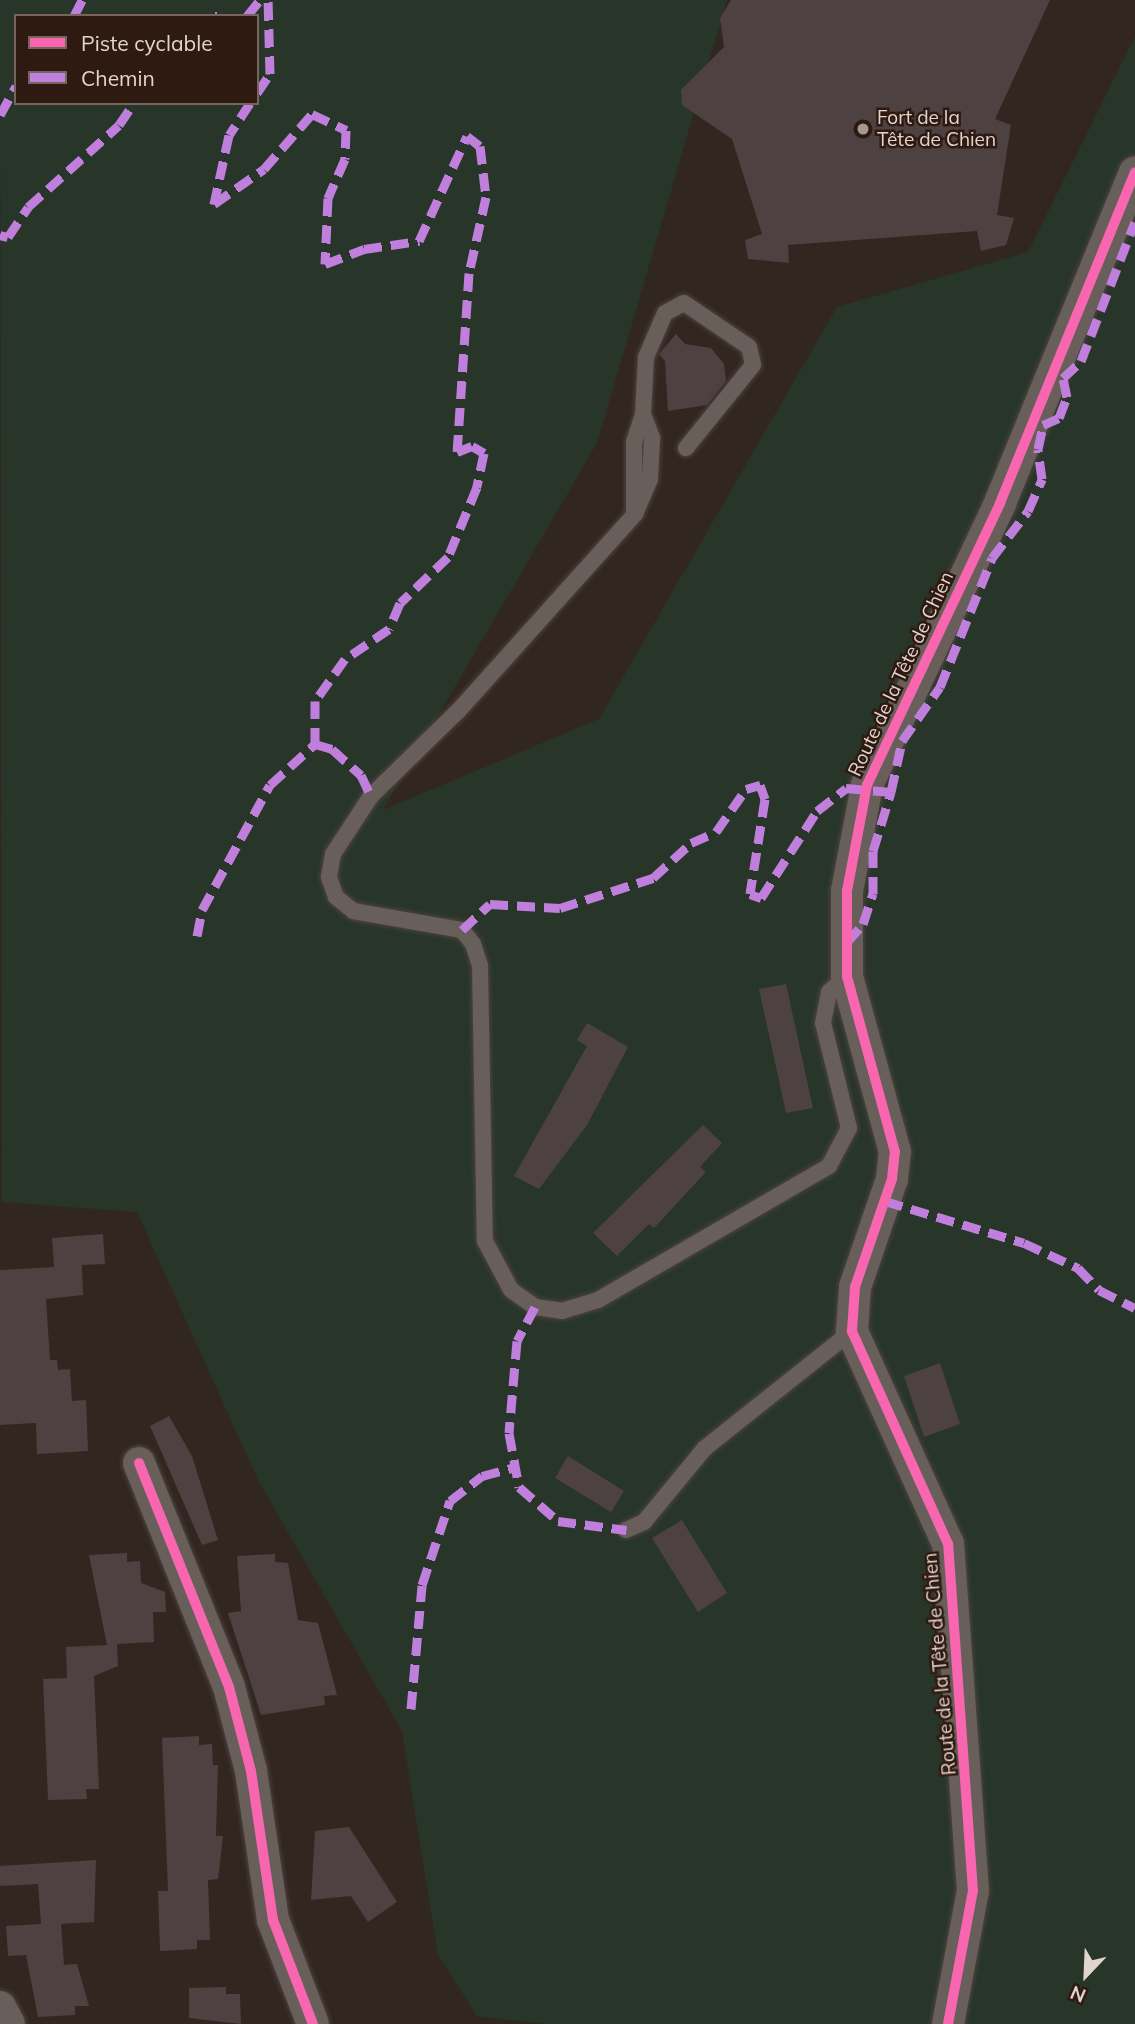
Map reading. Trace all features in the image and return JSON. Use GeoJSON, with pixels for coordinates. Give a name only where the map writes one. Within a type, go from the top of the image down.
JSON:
{"type":"FeatureCollection","features":[{"type":"Feature","properties":{"kind":"street","name":"Route de la Tête de Chien"},"geometry":{"type":"LineString","coordinates":[[948,2024],[972,1892],[948,1544],[852,1331],[855,1287],[892,1179],[895,1152],[847,976],[848,891],[867,785],[1000,503],[1135,173]]}},
{"type":"Feature","properties":{"kind":"street"},"geometry":{"type":"LineString","coordinates":[[139,1463],[229,1687],[251,1771],[273,1920],[313,2024]]}},
{"type":"Feature","properties":{"kind":"street"},"geometry":{"type":"LineString","coordinates":[[0,2007],[9,2024]]}},
{"type":"Feature","properties":{"kind":"lane"},"geometry":{"type":"LineString","coordinates":[[686,449],[753,365],[749,347],[684,303],[665,313],[646,357],[643,414],[652,438],[650,479],[635,514],[458,711],[371,796],[333,854],[329,877],[336,897],[354,911],[462,930],[473,944],[480,965],[485,1241],[511,1290],[535,1307],[562,1311],[598,1300],[829,1166],[849,1128],[823,1023],[829,992],[847,976]]}},
{"type":"Feature","properties":{"kind":"lane"},"geometry":{"type":"LineString","coordinates":[[626,1530],[644,1522],[705,1448],[852,1331]]}},
{"type":"Feature","properties":{"kind":"green space"},"geometry":{"type":"Polygon","coordinates":[[[0,0],[727,0],[597,443],[383,810],[599,719],[837,307],[1028,252],[1135,37],[1135,2024],[546,2024],[477,2016],[438,1955],[402,1731],[258,1480],[137,1212],[2,1202],[0,0]]]}},
{"type":"Feature","properties":{"kind":"building","name":"Fort de la Tête de Chien"},"geometry":{"type":"Polygon","coordinates":[[[731,0],[1050,0],[995,119],[1011,125],[997,215],[1014,218],[1006,245],[981,251],[977,231],[788,245],[789,263],[748,259],[745,240],[762,234],[732,139],[682,105],[681,90],[724,47],[720,18],[731,0]]]}},
{"type":"Feature","properties":{"kind":"building"},"geometry":{"type":"Polygon","coordinates":[[[676,334],[685,344],[711,348],[724,364],[726,381],[707,405],[668,411],[665,361],[659,354],[676,334]]]}},
{"type":"Feature","properties":{"kind":"building"},"geometry":{"type":"Polygon","coordinates":[[[786,984],[813,1108],[786,1113],[759,989],[786,984]]]}},
{"type":"Feature","properties":{"kind":"building"},"geometry":{"type":"Polygon","coordinates":[[[587,1023],[628,1047],[587,1125],[539,1189],[514,1176],[587,1046],[577,1040],[587,1023]]]}},
{"type":"Feature","properties":{"kind":"building"},"geometry":{"type":"Polygon","coordinates":[[[703,1125],[722,1143],[700,1167],[706,1172],[654,1228],[649,1224],[617,1256],[593,1233],[703,1125]]]}},
{"type":"Feature","properties":{"kind":"building"},"geometry":{"type":"Polygon","coordinates":[[[103,1234],[105,1264],[82,1265],[83,1295],[46,1299],[50,1360],[57,1360],[58,1370],[70,1369],[72,1401],[86,1400],[88,1451],[37,1454],[36,1423],[0,1425],[0,1270],[54,1267],[52,1238],[103,1234]]]}},
{"type":"Feature","properties":{"kind":"building"},"geometry":{"type":"Polygon","coordinates":[[[940,1363],[960,1424],[924,1437],[904,1376],[940,1363]]]}},
{"type":"Feature","properties":{"kind":"building"},"geometry":{"type":"Polygon","coordinates":[[[169,1416],[192,1456],[218,1540],[202,1545],[150,1426],[169,1416]]]}},
{"type":"Feature","properties":{"kind":"building"},"geometry":{"type":"Polygon","coordinates":[[[568,1456],[624,1491],[611,1512],[555,1478],[568,1456]]]}},
{"type":"Feature","properties":{"kind":"building"},"geometry":{"type":"Polygon","coordinates":[[[682,1520],[727,1593],[698,1612],[652,1538],[682,1520]]]}},
{"type":"Feature","properties":{"kind":"building"},"geometry":{"type":"Polygon","coordinates":[[[127,1553],[127,1562],[140,1561],[141,1583],[165,1592],[166,1612],[153,1612],[154,1642],[117,1644],[118,1666],[94,1676],[99,1789],[86,1789],[87,1799],[48,1800],[43,1679],[67,1678],[66,1647],[107,1645],[89,1555],[127,1553]]]}},
{"type":"Feature","properties":{"kind":"building"},"geometry":{"type":"Polygon","coordinates":[[[275,1554],[275,1562],[288,1563],[298,1620],[318,1623],[337,1695],[324,1696],[325,1705],[261,1715],[228,1613],[241,1611],[237,1556],[275,1554]]]}},
{"type":"Feature","properties":{"kind":"building"},"geometry":{"type":"Polygon","coordinates":[[[199,1736],[199,1745],[212,1744],[213,1765],[218,1765],[216,1836],[223,1836],[218,1879],[208,1880],[210,1940],[197,1940],[197,1949],[160,1951],[158,1891],[168,1891],[162,1738],[199,1736]]]}},
{"type":"Feature","properties":{"kind":"building"},"geometry":{"type":"Polygon","coordinates":[[[349,1827],[397,1902],[368,1922],[351,1896],[311,1900],[315,1831],[349,1827]]]}},
{"type":"Feature","properties":{"kind":"building"},"geometry":{"type":"Polygon","coordinates":[[[96,1860],[94,1922],[61,1924],[64,1965],[77,1964],[89,2006],[75,2006],[75,2015],[38,2017],[26,1955],[8,1956],[6,1926],[41,1924],[38,1884],[0,1886],[0,1866],[96,1860]]]}},
{"type":"Feature","properties":{"kind":"building"},"geometry":{"type":"Polygon","coordinates":[[[226,1987],[226,1994],[240,1994],[241,2024],[189,2018],[189,1988],[226,1987]]]}},
{"type":"Feature","properties":{"kind":"marked path"},"geometry":{"type":"LineString","coordinates":[[75,14],[82,0]]}},
{"type":"Feature","properties":{"kind":"marked path"},"geometry":{"type":"LineString","coordinates":[[249,14],[260,0]]}},
{"type":"Feature","properties":{"kind":"marked path"},"geometry":{"type":"LineString","coordinates":[[259,90],[270,74],[268,0]]}},
{"type":"Feature","properties":{"kind":"marked path"},"geometry":{"type":"LineString","coordinates":[[0,115],[14,90]]}},
{"type":"Feature","properties":{"kind":"marked path"},"geometry":{"type":"LineString","coordinates":[[0,235],[8,237],[28,207],[119,125],[133,105]]}},
{"type":"Feature","properties":{"kind":"marked path"},"geometry":{"type":"LineString","coordinates":[[249,105],[229,135],[214,204],[264,169],[312,114],[346,130],[345,159],[328,198],[325,264],[364,249],[419,241],[467,136],[480,146],[486,197],[469,273],[457,452],[472,446],[484,453],[477,487],[448,557],[400,603],[389,629],[345,659],[315,701],[315,744],[332,749],[361,775],[371,796]]}},
{"type":"Feature","properties":{"kind":"marked path"},"geometry":{"type":"LineString","coordinates":[[462,930],[490,904],[560,908],[653,878],[691,843],[716,832],[746,789],[760,785],[765,799],[750,894],[761,898],[817,811],[846,788],[891,792],[902,741],[940,687],[992,558],[1028,511],[1042,479],[1038,449],[1043,425],[1059,418],[1067,397],[1063,378],[1081,361],[1135,222]]}},
{"type":"Feature","properties":{"kind":"marked path"},"geometry":{"type":"LineString","coordinates":[[197,936],[202,910],[270,785],[315,744]]}},
{"type":"Feature","properties":{"kind":"marked path"},"geometry":{"type":"LineString","coordinates":[[847,942],[863,924],[873,894],[873,851],[891,792]]}},
{"type":"Feature","properties":{"kind":"marked path"},"geometry":{"type":"LineString","coordinates":[[885,1201],[1024,1243],[1078,1268],[1099,1290],[1135,1308]]}},
{"type":"Feature","properties":{"kind":"marked path"},"geometry":{"type":"LineString","coordinates":[[535,1307],[517,1341],[509,1433],[519,1487],[558,1521],[626,1530]]}},
{"type":"Feature","properties":{"kind":"marked path"},"geometry":{"type":"LineString","coordinates":[[411,1709],[422,1585],[450,1501],[482,1476],[515,1467]]}},
{"type":"Feature","properties":{"kind":"cycle path"},"geometry":{"type":"LineString","coordinates":[[948,2024],[973,1891],[948,1544],[852,1331],[855,1287],[892,1179],[895,1152],[847,976],[847,891],[867,785],[1000,503],[1135,173]]}},
{"type":"Feature","properties":{"kind":"cycle path"},"geometry":{"type":"LineString","coordinates":[[139,1463],[229,1687],[251,1771],[273,1920],[313,2024]]}},
{"type":"Feature","properties":{"kind":"place","name":"Fort de la Tête de Chien"},"geometry":{"type":"Point","coordinates":[863,129]}}]}
